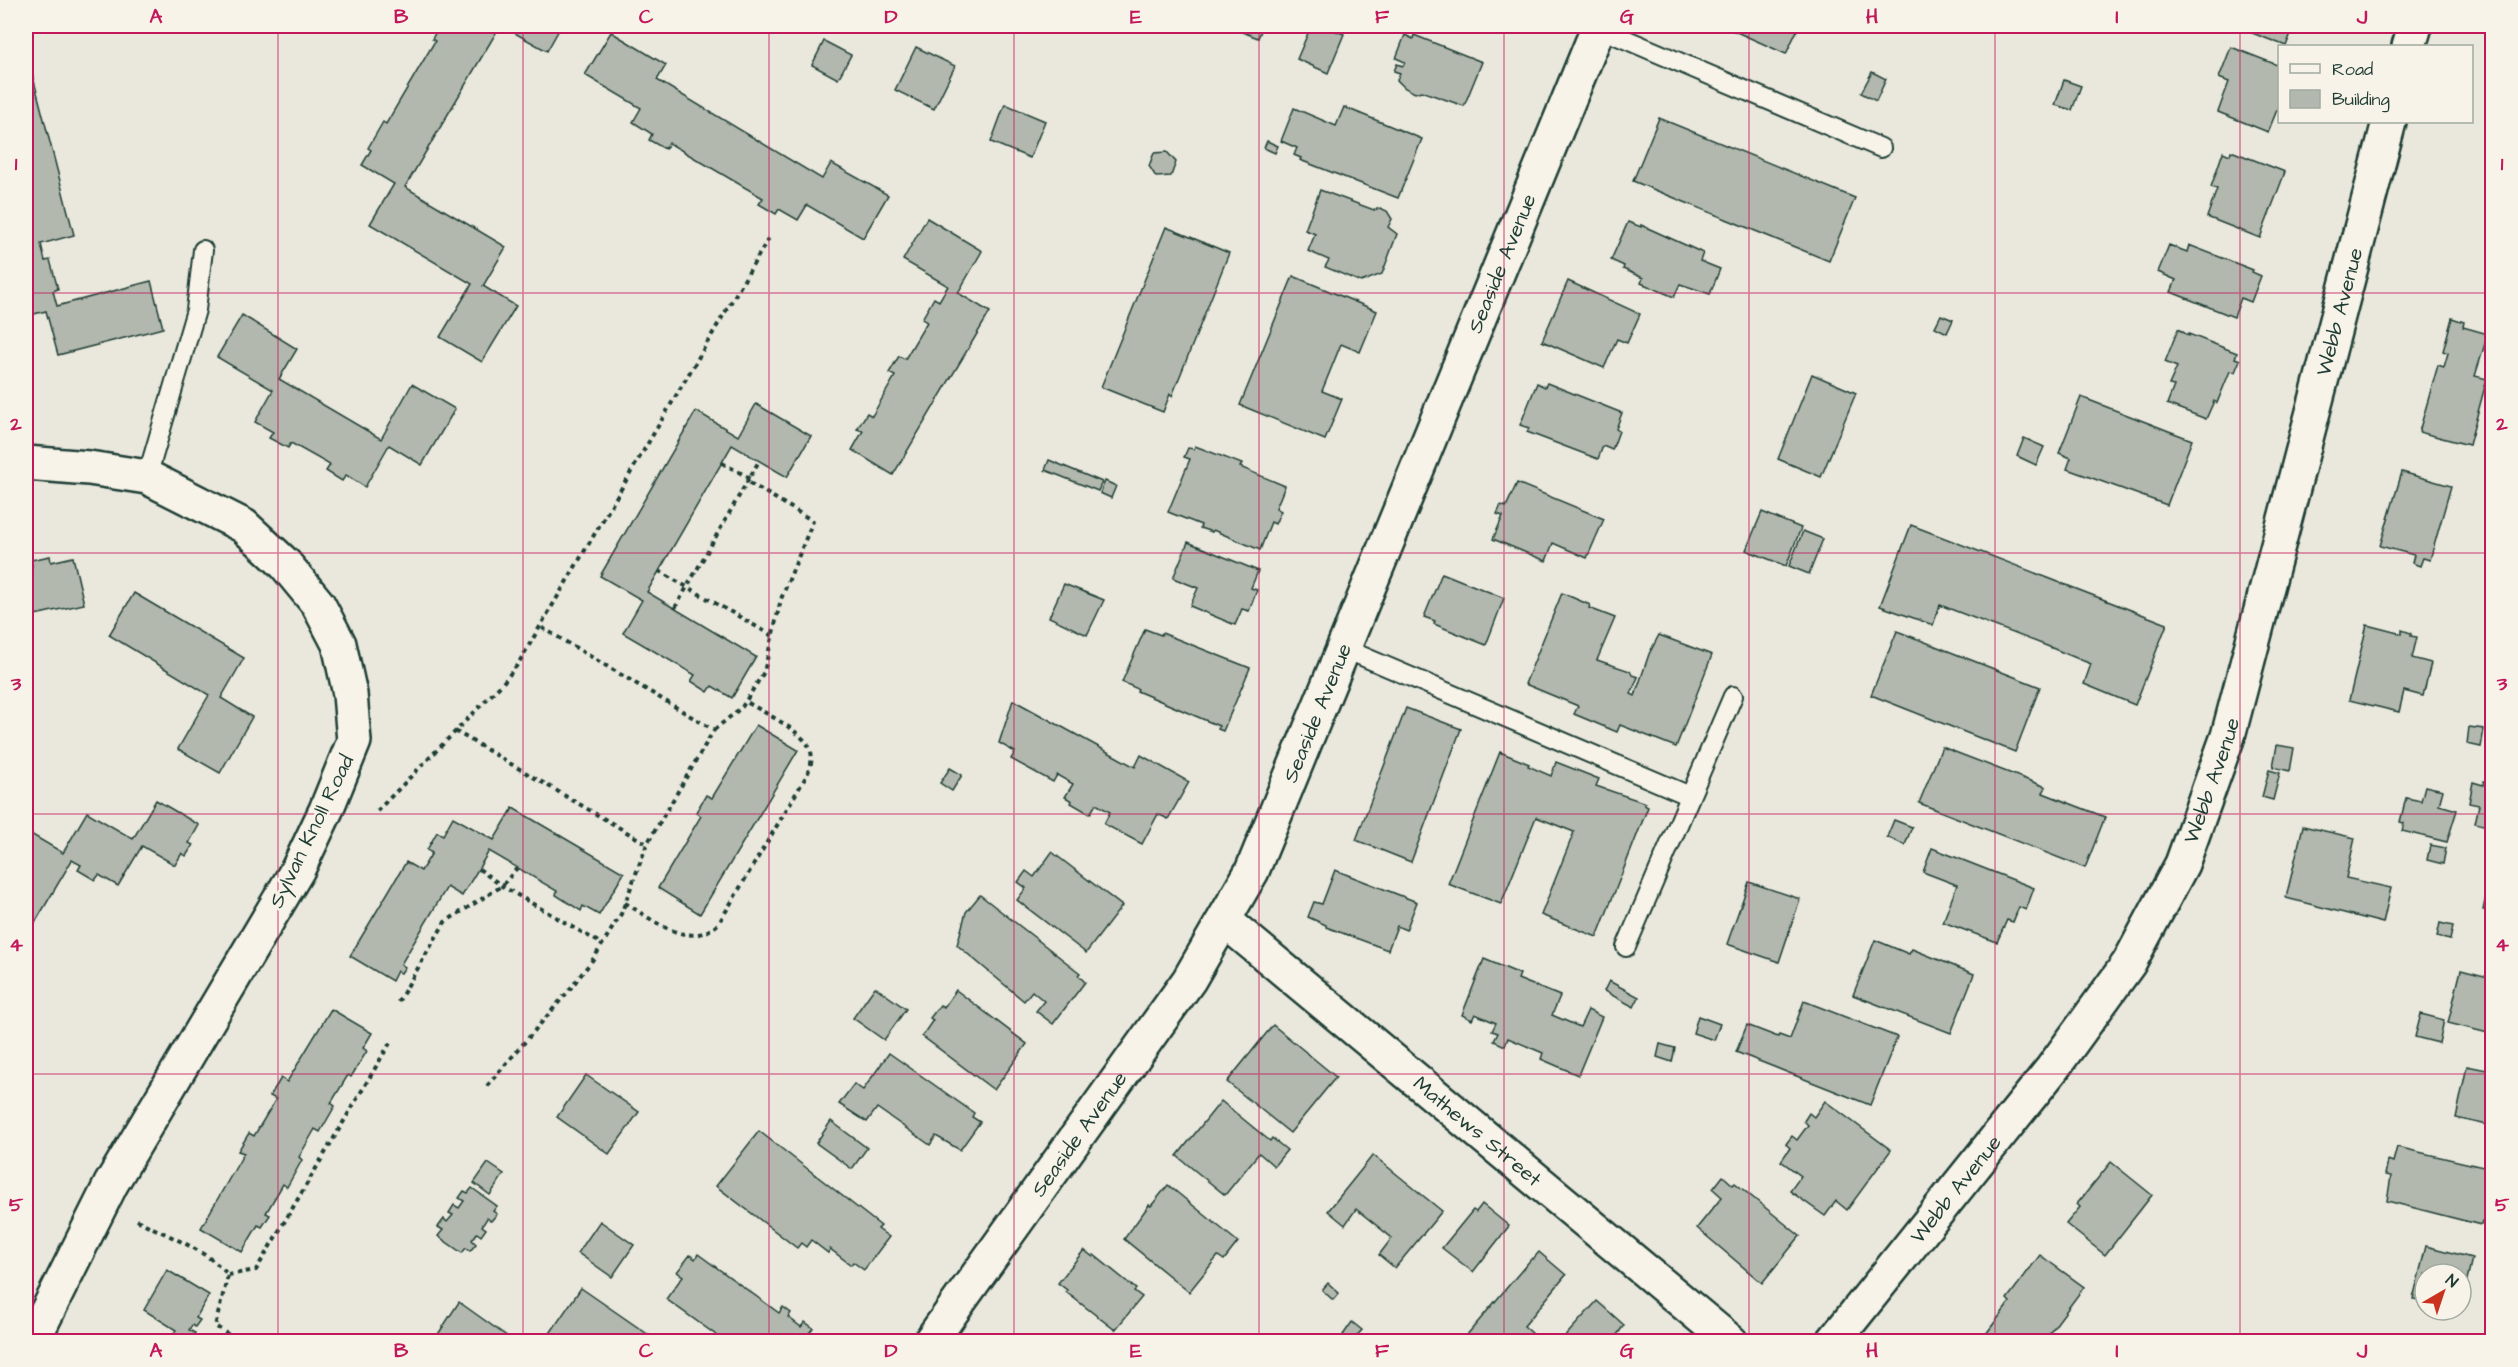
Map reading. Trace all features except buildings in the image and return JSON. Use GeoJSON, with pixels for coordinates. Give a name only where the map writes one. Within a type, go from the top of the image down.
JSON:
{"type":"FeatureCollection","features":[{"type":"Feature","properties":{"kind":"street","name":"Seaside Avenue"},"geometry":{"type":"LineString","coordinates":[[930,1341],[1189,980],[1252,871],[1597,26]]}},
{"type":"Feature","properties":{"kind":"street"},"geometry":{"type":"LineString","coordinates":[[2409,45],[2415,26]]}},
{"type":"Feature","properties":{"kind":"street","name":"Webb Avenue"},"geometry":{"type":"LineString","coordinates":[[1833,1341],[2052,1069],[2129,963],[2182,864],[2228,736],[2389,123]]}},
{"type":"Feature","properties":{"kind":"street","name":"Sylvan Knoll Road"},"geometry":{"type":"LineString","coordinates":[[26,463],[89,468],[147,477],[244,526],[285,564],[318,604],[339,644],[350,694],[354,741],[326,810],[298,869],[111,1184],[32,1341]]}},
{"type":"Feature","properties":{"kind":"street","name":"Mathews Street"},"geometry":{"type":"LineString","coordinates":[[1224,920],[1731,1341]]}},
{"type":"Feature","properties":{"kind":"lane"},"geometry":{"type":"LineString","coordinates":[[1597,26],[1881,148]]}},
{"type":"Feature","properties":{"kind":"lane"},"geometry":{"type":"LineString","coordinates":[[147,477],[196,310],[202,250]]}},
{"type":"Feature","properties":{"kind":"lane"},"geometry":{"type":"LineString","coordinates":[[1344,648],[1690,796]]}},
{"type":"Feature","properties":{"kind":"lane"},"geometry":{"type":"LineString","coordinates":[[1626,947],[1733,696]]}},
{"type":"Feature","properties":{"kind":"path"},"geometry":{"type":"LineString","coordinates":[[377,811],[502,684],[518,664],[770,236]]}},
{"type":"Feature","properties":{"kind":"path"},"geometry":{"type":"LineString","coordinates":[[675,608],[759,461]]}},
{"type":"Feature","properties":{"kind":"path"},"geometry":{"type":"LineString","coordinates":[[487,1086],[566,994],[603,944],[625,903],[647,844],[714,730],[742,707],[764,672],[787,582],[813,521],[722,463]]}},
{"type":"Feature","properties":{"kind":"path"},"geometry":{"type":"LineString","coordinates":[[658,571],[772,636]]}},
{"type":"Feature","properties":{"kind":"path"},"geometry":{"type":"LineString","coordinates":[[541,627],[714,730]]}},
{"type":"Feature","properties":{"kind":"path"},"geometry":{"type":"LineString","coordinates":[[625,903],[671,930],[687,936],[702,934],[712,929],[725,913],[807,775],[812,759],[805,739],[745,701]]}},
{"type":"Feature","properties":{"kind":"path"},"geometry":{"type":"LineString","coordinates":[[455,731],[647,844]]}},
{"type":"Feature","properties":{"kind":"path"},"geometry":{"type":"LineString","coordinates":[[398,1002],[445,922],[502,886],[517,867]]}},
{"type":"Feature","properties":{"kind":"path"},"geometry":{"type":"LineString","coordinates":[[479,869],[502,886],[603,944]]}},
{"type":"Feature","properties":{"kind":"path"},"geometry":{"type":"LineString","coordinates":[[228,1275],[256,1270],[390,1043]]}},
{"type":"Feature","properties":{"kind":"path"},"geometry":{"type":"LineString","coordinates":[[137,1220],[203,1254],[228,1275]]}},
{"type":"Feature","properties":{"kind":"path"},"geometry":{"type":"LineString","coordinates":[[228,1275],[215,1326],[240,1341]]}}]}
